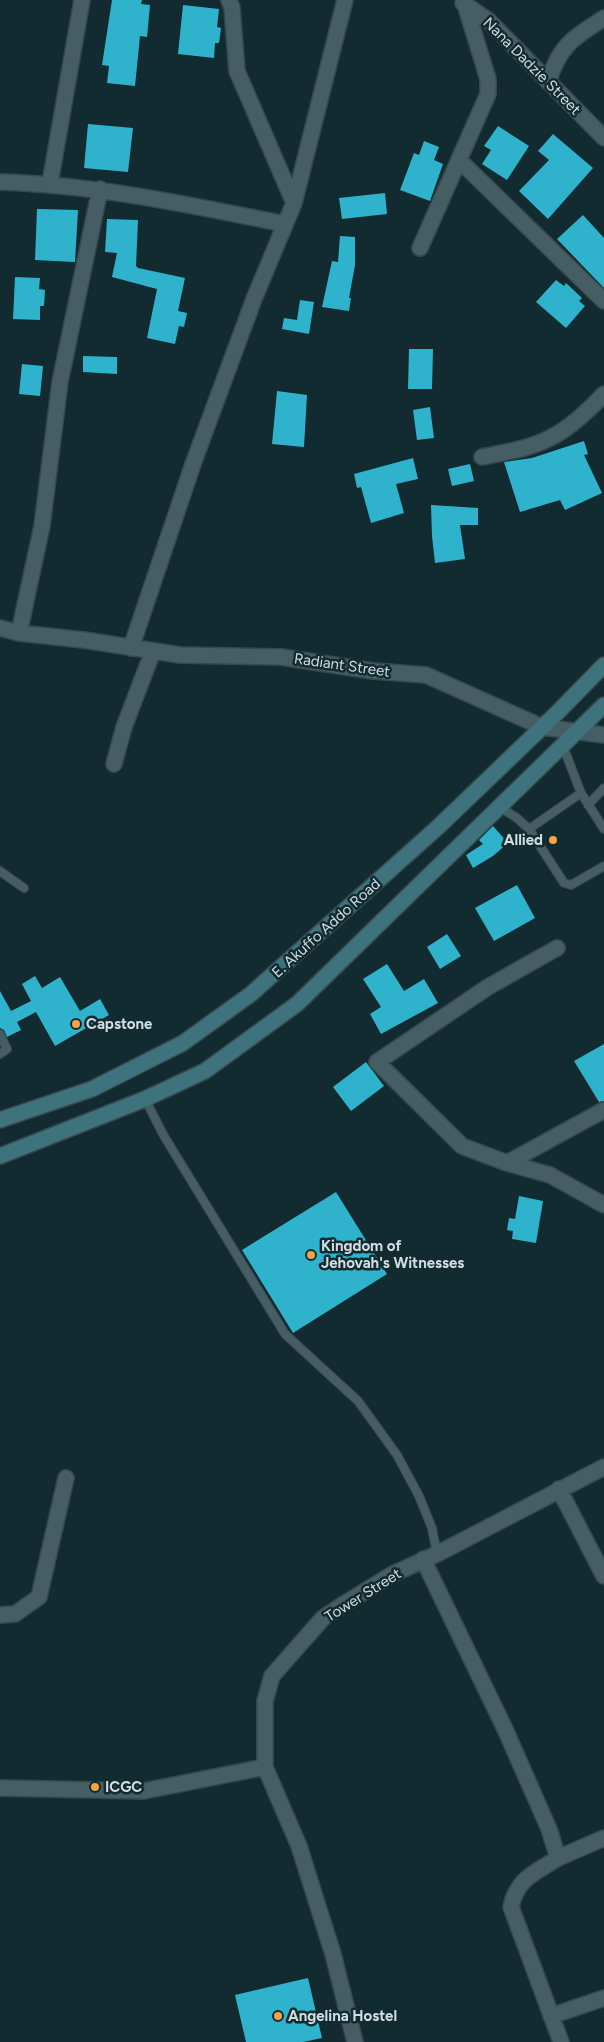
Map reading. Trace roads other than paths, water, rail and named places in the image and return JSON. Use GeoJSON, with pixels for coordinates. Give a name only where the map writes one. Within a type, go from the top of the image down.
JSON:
{"type":"FeatureCollection","features":[{"type":"Feature","properties":{"kind":"main road","name":"E. Akuffo Addo Road"},"geometry":{"type":"LineString","coordinates":[[0,1120],[92,1089],[183,1043],[258,988],[437,828],[604,665]]}},
{"type":"Feature","properties":{"kind":"main road"},"geometry":{"type":"LineString","coordinates":[[0,1156],[145,1100],[205,1071],[296,1004],[604,705]]}},
{"type":"Feature","properties":{"kind":"street"},"geometry":{"type":"LineString","coordinates":[[50,183],[82,0]]}},
{"type":"Feature","properties":{"kind":"street"},"geometry":{"type":"LineString","coordinates":[[229,0],[232,8],[237,71],[294,202]]}},
{"type":"Feature","properties":{"kind":"street"},"geometry":{"type":"LineString","coordinates":[[131,648],[193,464],[254,299],[294,202],[345,0]]}},
{"type":"Feature","properties":{"kind":"street"},"geometry":{"type":"LineString","coordinates":[[420,248],[488,94],[488,80],[461,2]]}},
{"type":"Feature","properties":{"kind":"street","name":"Nana Dadzie Street"},"geometry":{"type":"LineString","coordinates":[[461,2],[489,21],[604,138]]}},
{"type":"Feature","properties":{"kind":"street"},"geometry":{"type":"LineString","coordinates":[[548,82],[555,61],[562,48],[604,18]]}},
{"type":"Feature","properties":{"kind":"street"},"geometry":{"type":"LineString","coordinates":[[460,161],[604,301]]}},
{"type":"Feature","properties":{"kind":"street"},"geometry":{"type":"LineString","coordinates":[[0,182],[50,183],[100,189],[285,224]]}},
{"type":"Feature","properties":{"kind":"street"},"geometry":{"type":"LineString","coordinates":[[19,633],[42,526],[60,382],[100,189]]}},
{"type":"Feature","properties":{"kind":"street"},"geometry":{"type":"LineString","coordinates":[[482,457],[524,448],[551,438],[592,407],[604,394]]}},
{"type":"Feature","properties":{"kind":"street","name":"Radiant Street"},"geometry":{"type":"LineString","coordinates":[[0,628],[19,633],[84,640],[180,655],[281,657],[373,671],[426,675],[542,727],[578,730],[604,735]]}},
{"type":"Feature","properties":{"kind":"street"},"geometry":{"type":"LineString","coordinates":[[114,764],[124,726],[153,651]]}},
{"type":"Feature","properties":{"kind":"street"},"geometry":{"type":"LineString","coordinates":[[557,948],[488,987],[377,1062],[462,1146],[507,1163],[550,1175],[604,1205]]}},
{"type":"Feature","properties":{"kind":"street"},"geometry":{"type":"LineString","coordinates":[[507,1163],[604,1110]]}},
{"type":"Feature","properties":{"kind":"street","name":"Tower Street"},"geometry":{"type":"LineString","coordinates":[[265,1767],[265,1701],[272,1676],[323,1618],[393,1574],[604,1467]]}},
{"type":"Feature","properties":{"kind":"street"},"geometry":{"type":"LineString","coordinates":[[0,1615],[15,1614],[39,1597],[66,1478]]}},
{"type":"Feature","properties":{"kind":"street"},"geometry":{"type":"LineString","coordinates":[[559,1489],[604,1576]]}},
{"type":"Feature","properties":{"kind":"street"},"geometry":{"type":"LineString","coordinates":[[430,1556],[549,1829],[558,1858]]}},
{"type":"Feature","properties":{"kind":"street"},"geometry":{"type":"LineString","coordinates":[[0,1788],[144,1791],[265,1767],[299,1846],[333,1954],[355,2042]]}},
{"type":"Feature","properties":{"kind":"street"},"geometry":{"type":"LineString","coordinates":[[561,2042],[512,1907],[514,1893],[520,1883],[558,1858],[604,1838]]}},
{"type":"Feature","properties":{"kind":"street"},"geometry":{"type":"LineString","coordinates":[[551,2016],[604,1998]]}},
{"type":"Feature","properties":{"kind":"lane"},"geometry":{"type":"LineString","coordinates":[[563,746],[581,793],[604,829]]}},
{"type":"Feature","properties":{"kind":"lane"},"geometry":{"type":"LineString","coordinates":[[588,805],[604,788]]}},
{"type":"Feature","properties":{"kind":"lane"},"geometry":{"type":"LineString","coordinates":[[529,829],[581,793]]}},
{"type":"Feature","properties":{"kind":"lane"},"geometry":{"type":"LineString","coordinates":[[500,808],[517,818],[529,829],[564,884],[571,885],[604,866]]}},
{"type":"Feature","properties":{"kind":"lane"},"geometry":{"type":"LineString","coordinates":[[0,871],[24,888]]}},
{"type":"Feature","properties":{"kind":"lane"},"geometry":{"type":"LineString","coordinates":[[0,1034],[7,1049],[0,1054]]}},
{"type":"Feature","properties":{"kind":"lane"},"geometry":{"type":"LineString","coordinates":[[145,1100],[169,1144],[285,1334],[358,1401],[397,1455],[419,1496],[432,1528],[430,1556]]}},
{"type":"Feature","properties":{"kind":"place","name":"Allied"},"geometry":{"type":"Point","coordinates":[553,840]}},
{"type":"Feature","properties":{"kind":"place","name":"Capstone"},"geometry":{"type":"Point","coordinates":[76,1024]}},
{"type":"Feature","properties":{"kind":"place","name":"Kingdom of Jehovah's Witnesses"},"geometry":{"type":"Point","coordinates":[311,1255]}},
{"type":"Feature","properties":{"kind":"place","name":"ICGC"},"geometry":{"type":"Point","coordinates":[95,1787]}},
{"type":"Feature","properties":{"kind":"place","name":"Angelina Hostel"},"geometry":{"type":"Point","coordinates":[278,2016]}}]}
